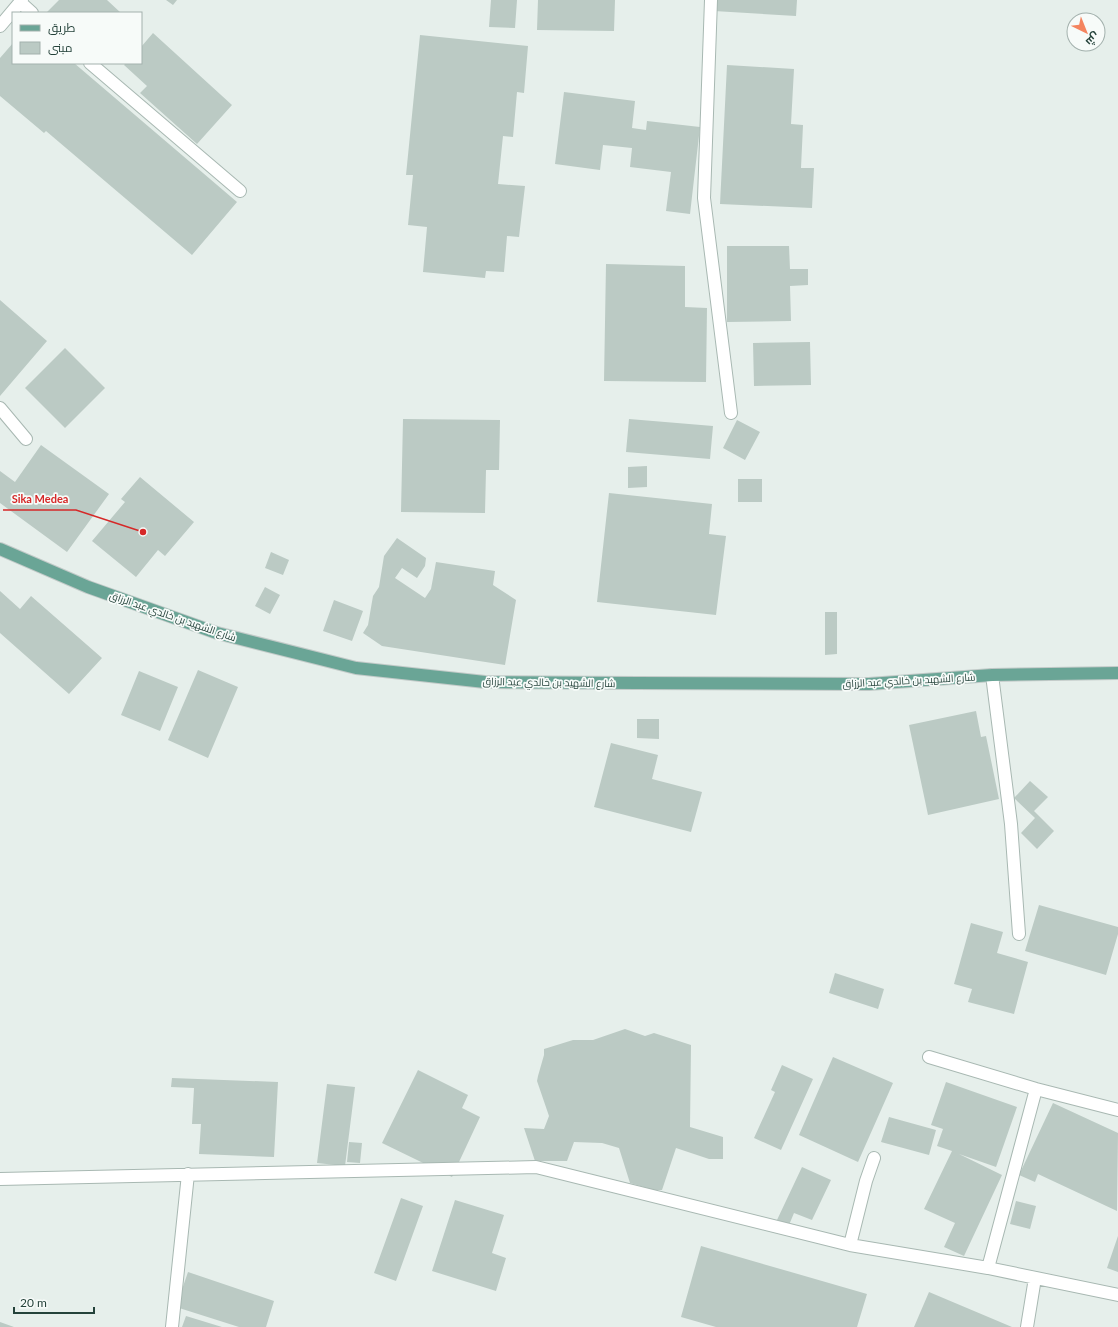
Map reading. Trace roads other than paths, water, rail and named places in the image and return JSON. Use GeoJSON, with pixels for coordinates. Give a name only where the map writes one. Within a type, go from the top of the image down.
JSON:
{"type":"FeatureCollection","features":[{"type":"Feature","properties":{"kind":"main road","name":"شارع الشهيد بن خالدي عبد الرزاق"},"geometry":{"type":"LineString","coordinates":[[0,549],[88,587],[217,633],[356,668],[484,682],[614,683],[869,684],[992,675],[1118,673]]}},
{"type":"Feature","properties":{"kind":"street"},"geometry":{"type":"LineString","coordinates":[[711,0],[704,198],[731,412]]}},
{"type":"Feature","properties":{"kind":"street"},"geometry":{"type":"LineString","coordinates":[[0,26],[21,1],[31,12]]}},
{"type":"Feature","properties":{"kind":"street"},"geometry":{"type":"LineString","coordinates":[[91,64],[240,191]]}},
{"type":"Feature","properties":{"kind":"street"},"geometry":{"type":"LineString","coordinates":[[0,408],[26,439]]}},
{"type":"Feature","properties":{"kind":"street"},"geometry":{"type":"LineString","coordinates":[[992,675],[1011,824],[1019,934]]}},
{"type":"Feature","properties":{"kind":"street"},"geometry":{"type":"LineString","coordinates":[[929,1057],[1118,1110]]}},
{"type":"Feature","properties":{"kind":"street"},"geometry":{"type":"LineString","coordinates":[[988,1268],[1036,1088]]}},
{"type":"Feature","properties":{"kind":"street"},"geometry":{"type":"LineString","coordinates":[[850,1245],[866,1182],[874,1158]]}},
{"type":"Feature","properties":{"kind":"street"},"geometry":{"type":"LineString","coordinates":[[0,1179],[536,1167],[850,1245],[988,1268],[1118,1295]]}},
{"type":"Feature","properties":{"kind":"street"},"geometry":{"type":"LineString","coordinates":[[172,1327],[188,1174]]}},
{"type":"Feature","properties":{"kind":"street"},"geometry":{"type":"LineString","coordinates":[[1027,1327],[1035,1278]]}},
{"type":"Feature","properties":{"kind":"place","name":"Sika Medea"},"geometry":{"type":"Point","coordinates":[143,532]}}]}
